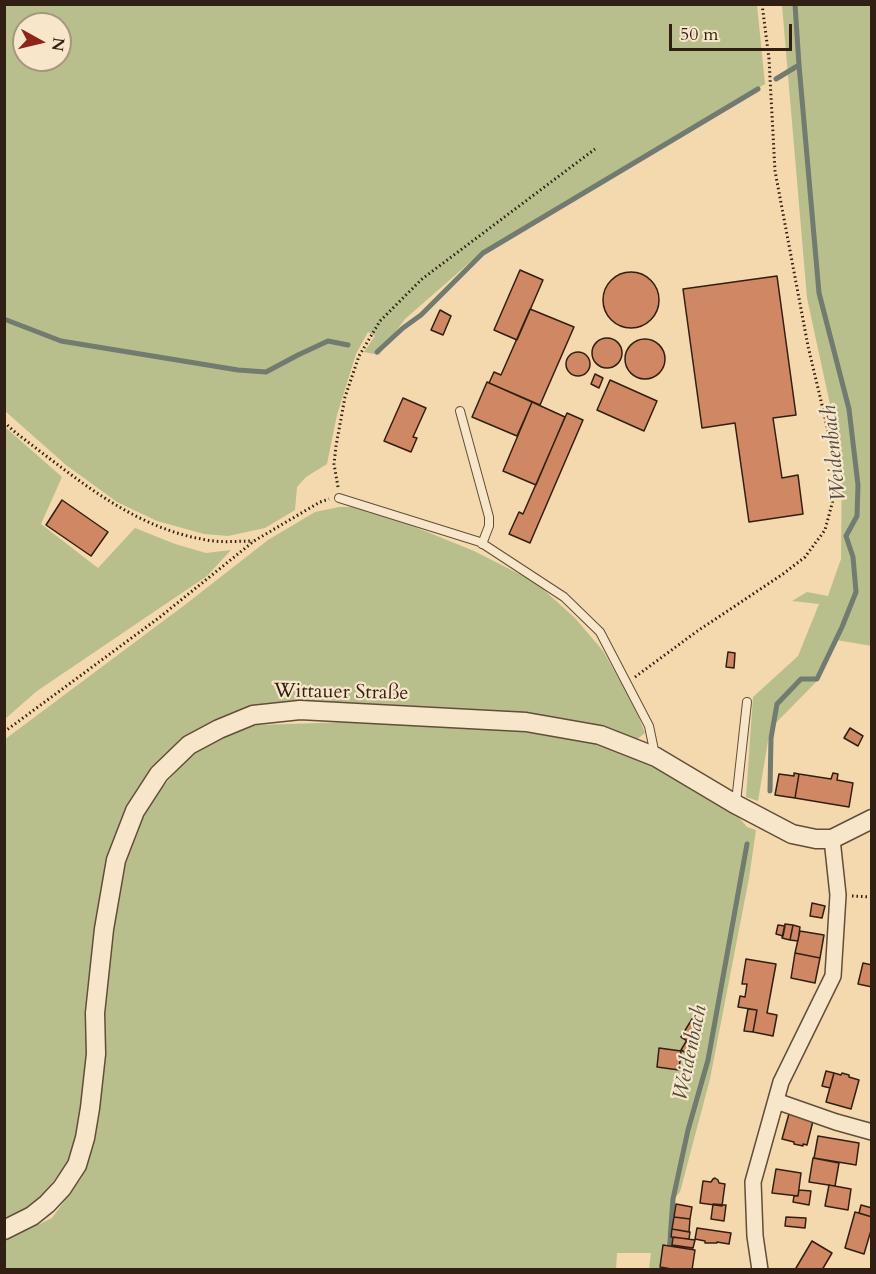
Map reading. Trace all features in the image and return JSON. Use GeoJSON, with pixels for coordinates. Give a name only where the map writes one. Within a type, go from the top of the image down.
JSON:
{"type":"FeatureCollection","features":[{"type":"Feature","properties":{"kind":"street","name":"Wittauer Straße"},"geometry":{"type":"LineString","coordinates":[[4,1230],[32,1216],[47,1204],[62,1188],[77,1165],[90,1108],[104,929],[116,860],[135,811],[159,774],[189,745],[219,729],[253,715],[300,710],[526,722],[600,735],[656,757],[735,804],[792,834],[832,839]]}},
{"type":"Feature","properties":{"kind":"street"},"geometry":{"type":"LineString","coordinates":[[760,1269],[755,1236],[753,1182],[781,1082],[833,976],[838,894],[832,839],[872,819]]}},
{"type":"Feature","properties":{"kind":"street"},"geometry":{"type":"LineString","coordinates":[[776,1101],[872,1132]]}},
{"type":"Feature","properties":{"kind":"lane"},"geometry":{"type":"LineString","coordinates":[[460,411],[489,517],[489,526],[482,544]]}},
{"type":"Feature","properties":{"kind":"lane"},"geometry":{"type":"LineString","coordinates":[[339,498],[482,544],[564,597],[600,632],[649,726],[656,757]]}},
{"type":"Feature","properties":{"kind":"lane"},"geometry":{"type":"LineString","coordinates":[[735,804],[747,702]]}},
{"type":"Feature","properties":{"kind":"path"},"geometry":{"type":"LineString","coordinates":[[626,684],[696,632],[805,557],[825,530],[833,500],[835,460],[808,346],[775,171],[769,59],[762,4]]}},
{"type":"Feature","properties":{"kind":"path"},"geometry":{"type":"LineString","coordinates":[[4,732],[160,617],[254,541],[320,502],[339,498],[334,464],[345,397],[359,356],[380,321],[422,279],[595,149]]}},
{"type":"Feature","properties":{"kind":"path"},"geometry":{"type":"LineString","coordinates":[[4,422],[111,503],[152,525],[209,541],[254,541]]}},
{"type":"Feature","properties":{"kind":"green space"},"geometry":{"type":"Polygon","coordinates":[[[5,4],[757,5],[765,84],[476,257],[405,319],[379,355],[364,352],[375,336],[368,332],[356,354],[337,415],[327,464],[306,477],[297,487],[295,510],[265,528],[228,536],[204,534],[157,521],[117,502],[66,465],[5,411],[5,4]]]}},
{"type":"Feature","properties":{"kind":"green space"},"geometry":{"type":"Polygon","coordinates":[[[782,5],[871,5],[872,646],[836,640],[819,679],[770,729],[758,801],[746,797],[753,697],[798,656],[819,604],[792,601],[807,592],[828,596],[841,559],[842,460],[807,298],[782,5]]]}},
{"type":"Feature","properties":{"kind":"green space"},"geometry":{"type":"Polygon","coordinates":[[[5,427],[62,477],[41,524],[98,568],[135,528],[175,544],[206,553],[231,550],[207,576],[37,691],[5,719],[5,427]]]}},
{"type":"Feature","properties":{"kind":"green space"},"geometry":{"type":"Polygon","coordinates":[[[339,507],[366,507],[474,551],[535,582],[575,618],[603,651],[634,705],[645,733],[636,740],[542,717],[225,719],[123,818],[111,931],[122,850],[137,815],[187,760],[205,745],[227,733],[257,725],[351,722],[463,727],[544,734],[597,743],[679,777],[730,807],[747,827],[756,830],[749,878],[710,1079],[680,1192],[673,1200],[663,1269],[649,1269],[651,1253],[617,1253],[616,1270],[5,1269],[5,1239],[52,1218],[82,1177],[66,1165],[23,1216],[5,1223],[4,740],[268,540],[315,512],[339,507]]]}},
{"type":"Feature","properties":{"kind":"building"},"geometry":{"type":"Polygon","coordinates":[[[520,270],[543,280],[517,340],[494,330],[520,270]]]}},
{"type":"Feature","properties":{"kind":"building"},"geometry":{"type":"Polygon","coordinates":[[[625,272],[637,272],[647,276],[655,284],[659,300],[655,316],[647,324],[637,328],[625,328],[615,324],[607,316],[603,306],[603,294],[607,284],[615,276],[625,272]]]}},
{"type":"Feature","properties":{"kind":"building"},"geometry":{"type":"Polygon","coordinates":[[[777,276],[796,415],[773,418],[782,478],[798,475],[803,514],[749,522],[735,423],[702,428],[683,289],[777,276]]]}},
{"type":"Feature","properties":{"kind":"building"},"geometry":{"type":"Polygon","coordinates":[[[530,309],[574,327],[540,405],[489,383],[494,372],[501,375],[530,309]]]}},
{"type":"Feature","properties":{"kind":"building"},"geometry":{"type":"Polygon","coordinates":[[[440,310],[451,316],[443,335],[431,330],[440,310]]]}},
{"type":"Feature","properties":{"kind":"building"},"geometry":{"type":"Polygon","coordinates":[[[607,338],[613,339],[621,347],[621,359],[613,367],[607,368],[601,367],[593,359],[592,353],[593,347],[601,339],[607,338]]]}},
{"type":"Feature","properties":{"kind":"building"},"geometry":{"type":"Polygon","coordinates":[[[645,339],[653,340],[659,345],[664,351],[664,367],[659,373],[653,378],[645,379],[637,378],[631,373],[626,367],[625,359],[626,351],[631,345],[637,340],[645,339]]]}},
{"type":"Feature","properties":{"kind":"building"},"geometry":{"type":"Polygon","coordinates":[[[578,352],[587,355],[590,364],[587,373],[578,376],[569,373],[566,364],[569,355],[578,352]]]}},
{"type":"Feature","properties":{"kind":"building"},"geometry":{"type":"Polygon","coordinates":[[[595,374],[603,378],[599,388],[591,384],[595,374]]]}},
{"type":"Feature","properties":{"kind":"building"},"geometry":{"type":"Polygon","coordinates":[[[610,380],[657,401],[644,431],[597,410],[610,380]]]}},
{"type":"Feature","properties":{"kind":"building"},"geometry":{"type":"Polygon","coordinates":[[[487,382],[532,402],[517,436],[472,417],[487,382]]]}},
{"type":"Feature","properties":{"kind":"building"},"geometry":{"type":"Polygon","coordinates":[[[403,398],[426,408],[413,437],[417,438],[411,452],[384,441],[403,398]]]}},
{"type":"Feature","properties":{"kind":"building"},"geometry":{"type":"Polygon","coordinates":[[[532,402],[565,417],[536,485],[503,471],[532,402]]]}},
{"type":"Feature","properties":{"kind":"building"},"geometry":{"type":"Polygon","coordinates":[[[567,413],[583,420],[530,543],[509,534],[519,512],[523,514],[567,413]]]}},
{"type":"Feature","properties":{"kind":"building"},"geometry":{"type":"Polygon","coordinates":[[[62,500],[108,532],[91,556],[46,525],[62,500]]]}},
{"type":"Feature","properties":{"kind":"building"},"geometry":{"type":"Polygon","coordinates":[[[728,652],[735,653],[734,668],[726,667],[728,652]]]}},
{"type":"Feature","properties":{"kind":"building"},"geometry":{"type":"Polygon","coordinates":[[[850,728],[863,736],[858,746],[844,738],[850,728]]]}},
{"type":"Feature","properties":{"kind":"building"},"geometry":{"type":"Polygon","coordinates":[[[794,773],[799,774],[795,798],[775,795],[779,774],[794,776],[794,773]]]}},
{"type":"Feature","properties":{"kind":"building"},"geometry":{"type":"Polygon","coordinates":[[[833,773],[838,774],[837,780],[853,783],[849,807],[795,798],[799,774],[831,779],[833,773]]]}},
{"type":"Feature","properties":{"kind":"building"},"geometry":{"type":"Polygon","coordinates":[[[812,903],[825,906],[822,918],[810,916],[812,903]]]}},
{"type":"Feature","properties":{"kind":"building"},"geometry":{"type":"Polygon","coordinates":[[[785,924],[793,925],[790,940],[782,938],[785,924]]]}},
{"type":"Feature","properties":{"kind":"building"},"geometry":{"type":"Polygon","coordinates":[[[778,925],[785,926],[783,936],[776,934],[778,925]]]}},
{"type":"Feature","properties":{"kind":"building"},"geometry":{"type":"Polygon","coordinates":[[[793,925],[800,927],[798,941],[790,940],[793,925]]]}},
{"type":"Feature","properties":{"kind":"building"},"geometry":{"type":"Polygon","coordinates":[[[800,931],[824,935],[820,958],[795,953],[800,931]]]}},
{"type":"Feature","properties":{"kind":"building"},"geometry":{"type":"Polygon","coordinates":[[[795,953],[820,958],[815,983],[791,978],[795,953]]]}},
{"type":"Feature","properties":{"kind":"building"},"geometry":{"type":"Polygon","coordinates":[[[746,959],[776,964],[767,1013],[777,1015],[773,1036],[753,1032],[757,1010],[738,1007],[740,996],[745,997],[747,984],[742,984],[746,959]]]}},
{"type":"Feature","properties":{"kind":"building"},"geometry":{"type":"Polygon","coordinates":[[[863,963],[872,965],[872,987],[858,984],[863,963]]]}},
{"type":"Feature","properties":{"kind":"building"},"geometry":{"type":"Polygon","coordinates":[[[748,1009],[757,1010],[753,1032],[744,1031],[748,1009]]]}},
{"type":"Feature","properties":{"kind":"building"},"geometry":{"type":"Polygon","coordinates":[[[692,1019],[703,1026],[692,1044],[681,1037],[692,1019]]]}},
{"type":"Feature","properties":{"kind":"building"},"geometry":{"type":"Polygon","coordinates":[[[687,1040],[692,1044],[686,1053],[681,1050],[687,1040]]]}},
{"type":"Feature","properties":{"kind":"building"},"geometry":{"type":"Polygon","coordinates":[[[659,1048],[681,1051],[679,1070],[657,1067],[659,1048]]]}},
{"type":"Feature","properties":{"kind":"building"},"geometry":{"type":"Polygon","coordinates":[[[826,1071],[834,1073],[830,1088],[822,1086],[826,1071]]]}},
{"type":"Feature","properties":{"kind":"building"},"geometry":{"type":"Polygon","coordinates":[[[834,1073],[841,1075],[842,1073],[859,1080],[851,1109],[826,1102],[834,1073]]]}},
{"type":"Feature","properties":{"kind":"building"},"geometry":{"type":"Polygon","coordinates":[[[790,1110],[814,1117],[807,1145],[794,1144],[794,1142],[782,1139],[790,1110]]]}},
{"type":"Feature","properties":{"kind":"building"},"geometry":{"type":"Polygon","coordinates":[[[818,1136],[859,1143],[856,1165],[814,1158],[818,1136]]]}},
{"type":"Feature","properties":{"kind":"building"},"geometry":{"type":"Polygon","coordinates":[[[813,1158],[839,1163],[835,1186],[809,1182],[813,1158]]]}},
{"type":"Feature","properties":{"kind":"building"},"geometry":{"type":"Polygon","coordinates":[[[776,1169],[801,1173],[798,1196],[772,1193],[776,1169]]]}},
{"type":"Feature","properties":{"kind":"building"},"geometry":{"type":"Polygon","coordinates":[[[715,1178],[719,1183],[725,1184],[722,1206],[700,1203],[703,1181],[711,1182],[715,1178]]]}},
{"type":"Feature","properties":{"kind":"building"},"geometry":{"type":"Polygon","coordinates":[[[829,1185],[851,1189],[848,1210],[825,1206],[829,1185]]]}},
{"type":"Feature","properties":{"kind":"building"},"geometry":{"type":"Polygon","coordinates":[[[799,1190],[811,1191],[809,1205],[793,1202],[799,1190]]]}},
{"type":"Feature","properties":{"kind":"building"},"geometry":{"type":"Polygon","coordinates":[[[676,1204],[692,1207],[690,1219],[674,1217],[676,1204]]]}},
{"type":"Feature","properties":{"kind":"building"},"geometry":{"type":"Polygon","coordinates":[[[713,1204],[726,1205],[724,1221],[711,1219],[713,1204]]]}},
{"type":"Feature","properties":{"kind":"building"},"geometry":{"type":"Polygon","coordinates":[[[861,1205],[872,1208],[872,1217],[859,1213],[861,1205]]]}},
{"type":"Feature","properties":{"kind":"building"},"geometry":{"type":"Polygon","coordinates":[[[855,1212],[872,1217],[872,1227],[864,1254],[845,1248],[855,1212]]]}},
{"type":"Feature","properties":{"kind":"building"},"geometry":{"type":"Polygon","coordinates":[[[674,1217],[690,1219],[689,1232],[672,1229],[674,1217]]]}},
{"type":"Feature","properties":{"kind":"building"},"geometry":{"type":"Polygon","coordinates":[[[786,1217],[806,1218],[805,1228],[785,1226],[786,1217]]]}},
{"type":"Feature","properties":{"kind":"building"},"geometry":{"type":"Polygon","coordinates":[[[697,1228],[731,1233],[729,1244],[705,1243],[705,1241],[695,1239],[697,1228]]]}},
{"type":"Feature","properties":{"kind":"building"},"geometry":{"type":"Polygon","coordinates":[[[672,1229],[690,1232],[689,1239],[671,1237],[672,1229]]]}},
{"type":"Feature","properties":{"kind":"building"},"geometry":{"type":"Polygon","coordinates":[[[673,1237],[695,1240],[693,1248],[672,1245],[673,1237]]]}},
{"type":"Feature","properties":{"kind":"building"},"geometry":{"type":"Polygon","coordinates":[[[812,1241],[832,1253],[822,1270],[798,1270],[796,1268],[812,1241]]]}},
{"type":"Feature","properties":{"kind":"building"},"geometry":{"type":"Polygon","coordinates":[[[663,1245],[695,1250],[692,1270],[660,1267],[663,1245]]]}},
{"type":"Feature","properties":{"kind":"waterway","name":"Weidenbach"},"geometry":{"type":"LineString","coordinates":[[770,791],[771,738],[777,704],[801,679],[817,679],[856,592],[853,557],[846,536],[857,516],[858,485],[849,409],[819,293],[795,4]]}},
{"type":"Feature","properties":{"kind":"waterway"},"geometry":{"type":"LineString","coordinates":[[776,79],[799,65]]}},
{"type":"Feature","properties":{"kind":"waterway"},"geometry":{"type":"LineString","coordinates":[[377,352],[421,315],[483,253],[758,89]]}},
{"type":"Feature","properties":{"kind":"waterway"},"geometry":{"type":"LineString","coordinates":[[4,319],[61,341],[238,370],[266,372],[328,341],[348,345]]}},
{"type":"Feature","properties":{"kind":"waterway","name":"Weidenbach"},"geometry":{"type":"LineString","coordinates":[[669,1253],[673,1199],[688,1130],[708,1060],[747,844]]}}]}
